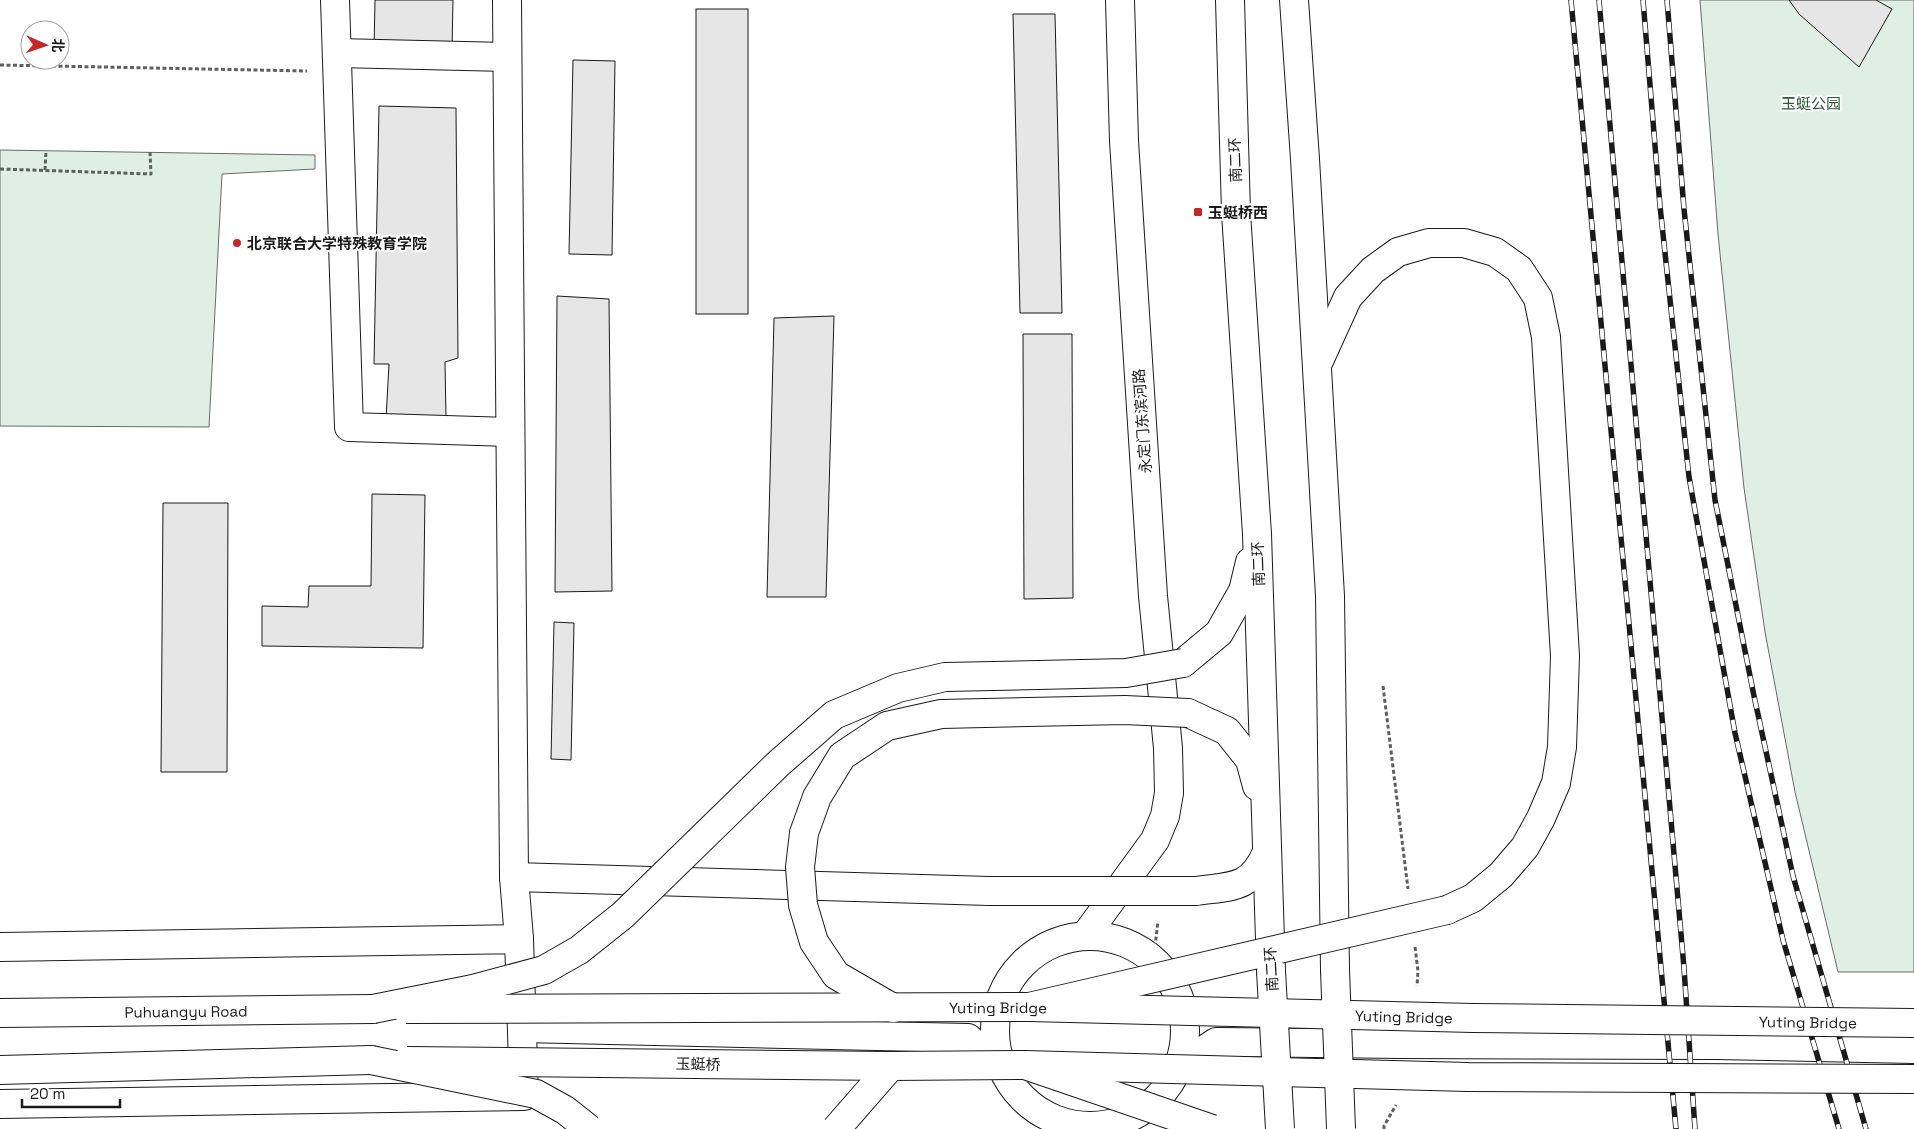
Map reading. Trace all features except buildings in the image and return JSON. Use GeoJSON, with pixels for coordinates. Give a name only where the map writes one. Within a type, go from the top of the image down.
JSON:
{"type":"FeatureCollection","features":[{"type":"Feature","properties":{"kind":"main road"},"geometry":{"type":"LineString","coordinates":[[335,0],[349,427],[510,432]]}},
{"type":"Feature","properties":{"kind":"main road"},"geometry":{"type":"LineString","coordinates":[[0,1104],[524,1096],[519,939],[514,877],[507,0]]}},
{"type":"Feature","properties":{"kind":"main road","name":"永定门东滨河路"},"geometry":{"type":"LineString","coordinates":[[1085,936],[1155,840],[1165,816],[1169,793],[1168,748],[1153,596],[1124,141],[1120,0]]}},
{"type":"Feature","properties":{"kind":"main road","name":"南二环"},"geometry":{"type":"LineString","coordinates":[[1230,0],[1236,213],[1257,534],[1266,854],[1280,1129]]}},
{"type":"Feature","properties":{"kind":"main road"},"geometry":{"type":"LineString","coordinates":[[1294,0],[1306,159],[1330,596],[1335,970],[1341,1129]]}},
{"type":"Feature","properties":{"kind":"main road"},"geometry":{"type":"LineString","coordinates":[[337,62],[507,57]]}},
{"type":"Feature","properties":{"kind":"main road"},"geometry":{"type":"LineString","coordinates":[[1029,1007],[1446,910],[1473,898],[1501,875],[1525,847],[1542,818],[1556,783],[1562,746],[1564,646],[1546,337],[1538,298],[1519,269],[1495,252],[1464,242],[1429,243],[1414,247],[1398,252],[1373,270],[1348,297],[1317,366]]}},
{"type":"Feature","properties":{"kind":"main road"},"geometry":{"type":"LineString","coordinates":[[373,1009],[472,989],[544,970],[579,950],[623,915],[771,771],[834,715],[898,688],[945,677],[1126,673],[1183,664],[1219,633],[1238,600],[1243,591],[1257,534]]}},
{"type":"Feature","properties":{"kind":"main road"},"geometry":{"type":"LineString","coordinates":[[893,1008],[836,975],[814,942],[803,905],[800,867],[804,833],[817,797],[842,756],[887,726],[941,714],[1126,710],[1188,713],[1227,732],[1250,760],[1265,811]]}},
{"type":"Feature","properties":{"kind":"main road"},"geometry":{"type":"LineString","coordinates":[[1196,891],[1235,885],[1251,878],[1260,867],[1266,854]]}},
{"type":"Feature","properties":{"kind":"main road"},"geometry":{"type":"LineString","coordinates":[[514,877],[989,891],[1196,891],[1238,895],[1251,900],[1261,906],[1269,920]]}},
{"type":"Feature","properties":{"kind":"main road"},"geometry":{"type":"LineString","coordinates":[[1184,1011],[1185,1041],[1179,1067],[1167,1089],[1148,1108],[1125,1121],[1099,1127],[1074,1128],[1043,1116],[1019,1096],[1013,1066],[994,1038],[997,1008],[1009,980],[1029,957],[1055,942],[1085,936],[1109,937],[1133,946],[1154,960],[1172,984],[1184,1011],[1216,1042]]}},
{"type":"Feature","properties":{"kind":"main road"},"geometry":{"type":"LineString","coordinates":[[0,947],[519,939]]}},
{"type":"Feature","properties":{"kind":"main road","name":"Yuting Bridge"},"geometry":{"type":"LineString","coordinates":[[893,1008],[1029,1007],[1463,1018],[1914,1024]]}},
{"type":"Feature","properties":{"kind":"main road"},"geometry":{"type":"LineString","coordinates":[[373,1009],[893,1008]]}},
{"type":"Feature","properties":{"kind":"main road"},"geometry":{"type":"LineString","coordinates":[[968,1038],[997,1008]]}},
{"type":"Feature","properties":{"kind":"main road","name":"Puhuangyu Road"},"geometry":{"type":"LineString","coordinates":[[0,1013],[373,1009]]}},
{"type":"Feature","properties":{"kind":"main road"},"geometry":{"type":"LineString","coordinates":[[522,1028],[968,1038],[1013,1066],[1212,1129]]}},
{"type":"Feature","properties":{"kind":"main road"},"geometry":{"type":"LineString","coordinates":[[1179,1067],[1216,1042],[1716,1045],[1914,1049]]}},
{"type":"Feature","properties":{"kind":"main road"},"geometry":{"type":"LineString","coordinates":[[0,1070],[371,1060],[536,1094],[565,1110],[589,1129]]}},
{"type":"Feature","properties":{"kind":"main road","name":"玉蜓桥"},"geometry":{"type":"LineString","coordinates":[[371,1060],[1013,1066]]}},
{"type":"Feature","properties":{"kind":"main road"},"geometry":{"type":"LineString","coordinates":[[836,1129],[891,1066]]}},
{"type":"Feature","properties":{"kind":"main road"},"geometry":{"type":"LineString","coordinates":[[1013,1066],[1468,1077],[1914,1079]]}},
{"type":"Feature","properties":{"kind":"path"},"geometry":{"type":"LineString","coordinates":[[0,65],[337,62]]}},
{"type":"Feature","properties":{"kind":"path"},"geometry":{"type":"LineString","coordinates":[[45,170],[46,151]]}},
{"type":"Feature","properties":{"kind":"path"},"geometry":{"type":"LineString","coordinates":[[0,168],[151,174],[150,152]]}},
{"type":"Feature","properties":{"kind":"path"},"geometry":{"type":"LineString","coordinates":[[1383,686],[1408,892]]}},
{"type":"Feature","properties":{"kind":"path"},"geometry":{"type":"LineString","coordinates":[[1414,942],[1418,971],[1417,990]]}},
{"type":"Feature","properties":{"kind":"path"},"geometry":{"type":"LineString","coordinates":[[1384,1129],[1398,1102]]}},
{"type":"Feature","properties":{"kind":"green space","name":"玉蜓公园"},"geometry":{"type":"Polygon","coordinates":[[[1700,0],[1914,0],[1914,972],[1838,972],[1795,792],[1765,632],[1744,488],[1718,234],[1700,0]]]}},
{"type":"Feature","properties":{"kind":"green space"},"geometry":{"type":"Polygon","coordinates":[[[0,150],[315,155],[315,169],[222,174],[209,427],[0,426],[0,150]]]}},
{"type":"Feature","properties":{"kind":"railway"},"geometry":{"type":"LineString","coordinates":[[1571,0],[1676,1129]]}},
{"type":"Feature","properties":{"kind":"railway"},"geometry":{"type":"LineString","coordinates":[[1599,0],[1684,968],[1695,1129]]}},
{"type":"Feature","properties":{"kind":"railway"},"geometry":{"type":"LineString","coordinates":[[1643,0],[1660,206],[1689,477],[1735,733],[1783,940],[1839,1129]]}},
{"type":"Feature","properties":{"kind":"railway"},"geometry":{"type":"LineString","coordinates":[[1667,0],[1684,209],[1715,500],[1754,696],[1793,876],[1866,1129]]}},
{"type":"Feature","properties":{"kind":"place","name":"玉蜓桥西"},"geometry":{"type":"Point","coordinates":[1198,212]}},
{"type":"Feature","properties":{"kind":"place","name":"北京联合大学特殊教育学院"},"geometry":{"type":"Point","coordinates":[237,243]}}]}
